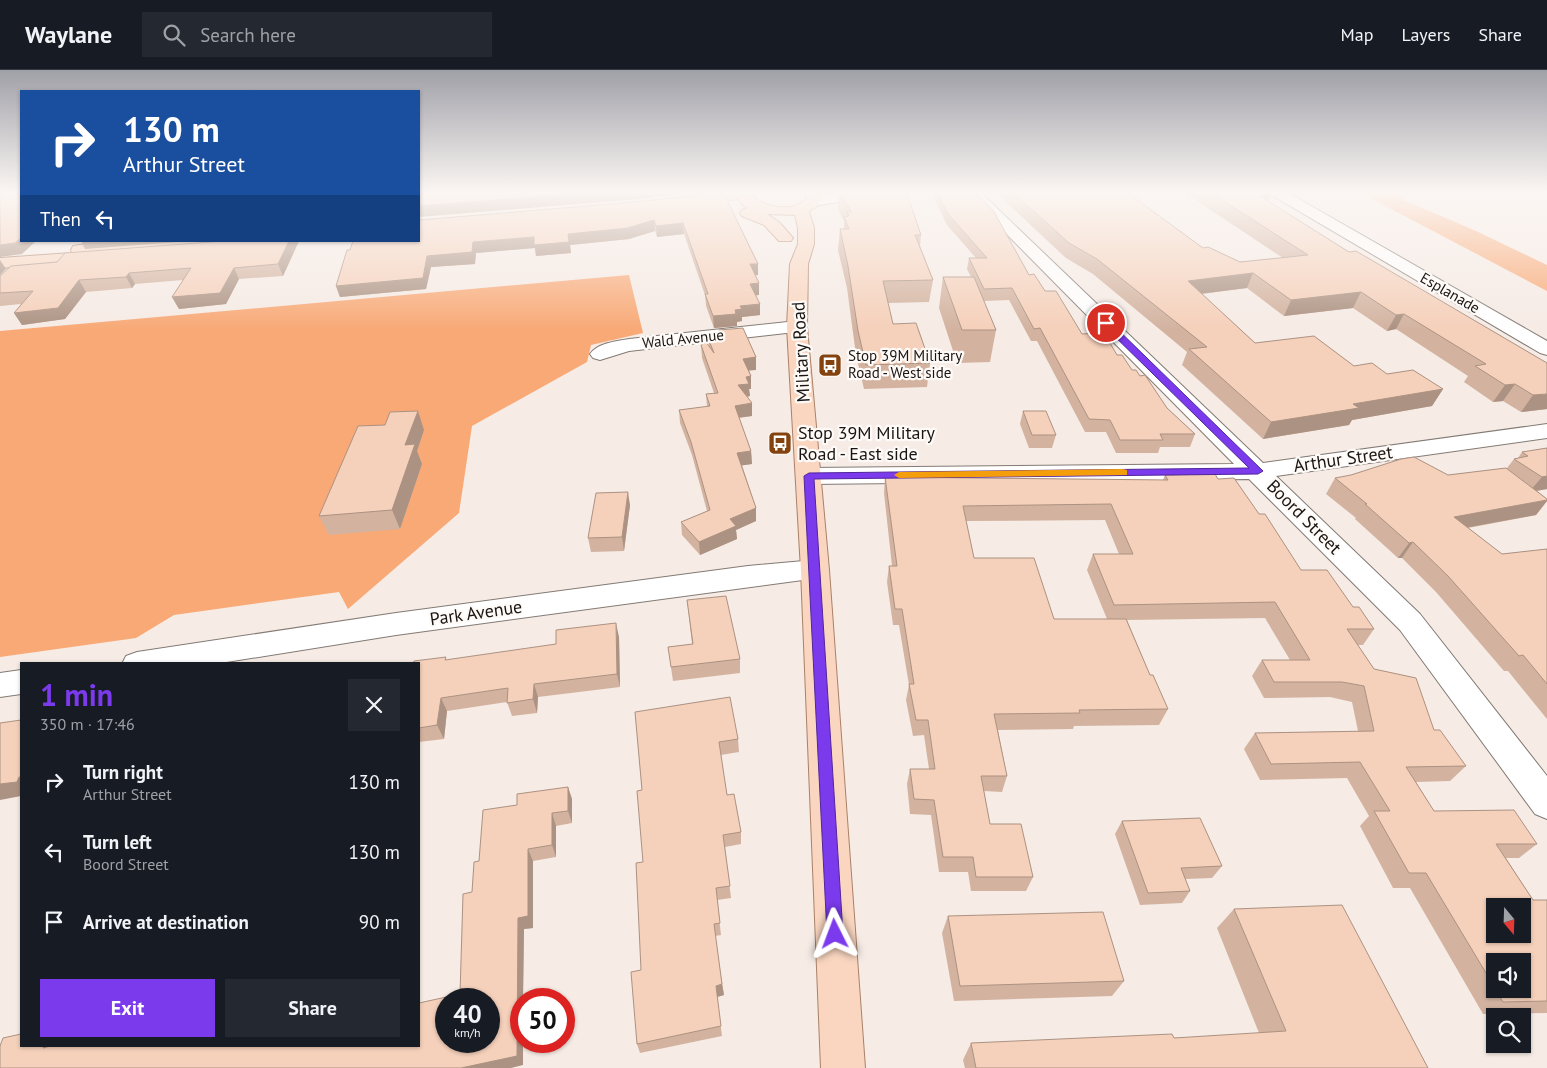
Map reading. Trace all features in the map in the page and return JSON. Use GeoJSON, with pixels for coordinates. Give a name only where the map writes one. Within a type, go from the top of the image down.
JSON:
{"type":"FeatureCollection","features":[{"type":"Feature","properties":{"kind":"main road","name":"Military Road"},"geometry":{"type":"LineString","coordinates":[[785,238],[798,264]]}},
{"type":"Feature","properties":{"kind":"main road","name":"Military Road"},"geometry":{"type":"LineString","coordinates":[[806,238],[806,244],[798,264],[797,327],[815,570],[843,1068]]}},
{"type":"Feature","properties":{"kind":"main road"},"geometry":{"type":"LineString","coordinates":[[0,256],[201,244]]}},
{"type":"Feature","properties":{"kind":"main road"},"geometry":{"type":"LineString","coordinates":[[0,263],[201,244]]}},
{"type":"Feature","properties":{"kind":"street","name":"Boord Street"},"geometry":{"type":"LineString","coordinates":[[1019,238],[1410,622],[1547,803]]}},
{"type":"Feature","properties":{"kind":"street","name":"Esplanade"},"geometry":{"type":"LineString","coordinates":[[1355,238],[1547,350]]}},
{"type":"Feature","properties":{"kind":"street","name":"Wald Avenue"},"geometry":{"type":"LineString","coordinates":[[600,354],[612,348],[629,345],[797,327]]}},
{"type":"Feature","properties":{"kind":"street","name":"Arthur Street"},"geometry":{"type":"LineString","coordinates":[[809,476],[1258,471],[1547,432]]}},
{"type":"Feature","properties":{"kind":"street","name":"Park Avenue"},"geometry":{"type":"LineString","coordinates":[[150,662],[405,623],[738,578],[815,570]]}},
{"type":"Feature","properties":{"kind":"street"},"geometry":{"type":"LineString","coordinates":[[0,685],[20,682]]}},
{"type":"Feature","properties":{"kind":"shaded area"},"geometry":{"type":"Polygon","coordinates":[[[1445,238],[1490,238],[1547,265],[1547,291],[1445,238]]]}},
{"type":"Feature","properties":{"kind":"shaded area"},"geometry":{"type":"Polygon","coordinates":[[[629,275],[643,333],[591,345],[587,362],[472,426],[459,513],[348,609],[339,592],[174,615],[136,638],[0,657],[0,331],[629,275]]]}},
{"type":"Feature","properties":{"kind":"building"},"geometry":{"type":"Polygon","coordinates":[[[0,238],[20,238],[15,243],[0,245],[0,238]]]}},
{"type":"Feature","properties":{"kind":"building"},"geometry":{"type":"Polygon","coordinates":[[[420,238],[527,238],[473,242],[472,252],[427,256],[423,278],[336,286],[347,250],[350,250],[353,242],[420,242],[420,238]]]}},
{"type":"Feature","properties":{"kind":"building"},"geometry":{"type":"Polygon","coordinates":[[[534,238],[568,238],[569,242],[534,245],[534,238]]]}},
{"type":"Feature","properties":{"kind":"building"},"geometry":{"type":"Polygon","coordinates":[[[688,238],[745,238],[758,264],[750,264],[759,283],[750,284],[760,304],[740,306],[742,309],[735,310],[736,314],[713,316],[705,294],[708,294],[688,238]]]}},
{"type":"Feature","properties":{"kind":"building"},"geometry":{"type":"Polygon","coordinates":[[[842,238],[916,238],[933,280],[883,281],[893,324],[916,323],[930,363],[866,365],[858,331],[842,238]]]}},
{"type":"Feature","properties":{"kind":"building"},"geometry":{"type":"Polygon","coordinates":[[[969,238],[1008,238],[1029,275],[1034,274],[1045,291],[1056,291],[1082,334],[1104,333],[1117,355],[1122,355],[1132,370],[1136,370],[1140,376],[1145,375],[1167,408],[1195,434],[1160,434],[1163,440],[1120,440],[1110,420],[1089,419],[1040,328],[1034,329],[1012,288],[984,289],[969,258],[987,258],[969,238]]]}},
{"type":"Feature","properties":{"kind":"building"},"geometry":{"type":"Polygon","coordinates":[[[1063,238],[1189,238],[1203,248],[1208,247],[1240,262],[1308,255],[1281,238],[1326,238],[1349,252],[1356,251],[1547,363],[1547,394],[1533,395],[1515,384],[1505,385],[1475,366],[1486,364],[1404,314],[1396,315],[1361,292],[1291,300],[1253,273],[1188,281],[1255,343],[1314,336],[1354,366],[1372,363],[1387,374],[1413,370],[1443,389],[1353,404],[1359,408],[1271,422],[1189,349],[1207,347],[1097,259],[1063,238]]]}},
{"type":"Feature","properties":{"kind":"building"},"geometry":{"type":"Polygon","coordinates":[[[211,242],[289,242],[278,264],[234,268],[220,293],[172,297],[191,268],[129,273],[126,277],[79,280],[58,308],[14,313],[33,291],[0,293],[0,276],[11,266],[57,262],[65,253],[211,242]]]}},
{"type":"Feature","properties":{"kind":"building"},"geometry":{"type":"Polygon","coordinates":[[[943,277],[974,277],[996,330],[962,330],[943,277]]]}},
{"type":"Feature","properties":{"kind":"building"},"geometry":{"type":"Polygon","coordinates":[[[743,328],[756,357],[743,359],[751,376],[746,377],[749,384],[738,385],[752,403],[735,406],[751,451],[737,453],[756,508],[730,519],[736,526],[699,542],[681,522],[710,510],[691,442],[679,410],[710,406],[706,394],[718,393],[701,345],[706,342],[714,353],[708,338],[721,336],[719,330],[743,328]]]}},
{"type":"Feature","properties":{"kind":"building"},"geometry":{"type":"Polygon","coordinates":[[[418,411],[405,445],[415,444],[392,510],[319,516],[358,426],[385,425],[390,412],[418,411]]]}},
{"type":"Feature","properties":{"kind":"building"},"geometry":{"type":"Polygon","coordinates":[[[1023,411],[1046,411],[1056,435],[1032,435],[1023,411]]]}},
{"type":"Feature","properties":{"kind":"building"},"geometry":{"type":"Polygon","coordinates":[[[1547,448],[1547,476],[1542,477],[1514,459],[1528,456],[1522,452],[1547,448]]]}},
{"type":"Feature","properties":{"kind":"building"},"geometry":{"type":"Polygon","coordinates":[[[1414,457],[1448,475],[1506,468],[1547,499],[1454,517],[1502,554],[1547,549],[1547,684],[1523,655],[1519,656],[1448,576],[1413,542],[1409,543],[1365,504],[1367,504],[1335,478],[1414,457]]]}},
{"type":"Feature","properties":{"kind":"building"},"geometry":{"type":"Polygon","coordinates":[[[1215,474],[1218,479],[1234,478],[1259,514],[1265,514],[1301,570],[1327,570],[1353,607],[1359,607],[1374,629],[1347,629],[1374,669],[1416,678],[1434,730],[1440,730],[1466,766],[1406,767],[1434,811],[1514,810],[1537,844],[1496,844],[1533,900],[1547,900],[1547,1001],[1503,1002],[1501,998],[1531,998],[1531,953],[1486,953],[1486,973],[1426,873],[1409,873],[1374,811],[1390,811],[1360,762],[1271,764],[1255,733],[1374,731],[1364,686],[1342,682],[1274,682],[1262,660],[1310,660],[1275,602],[1114,605],[1093,554],[1133,554],[1111,504],[963,506],[974,558],[1034,558],[1054,619],[1126,619],[1150,675],[1153,675],[1168,709],[1079,710],[1080,713],[994,714],[1007,776],[981,776],[990,824],[1021,824],[1033,877],[976,877],[973,857],[943,857],[934,800],[914,799],[910,769],[935,769],[928,720],[916,720],[909,684],[914,684],[902,609],[895,609],[889,566],[897,566],[885,477],[1168,480],[1165,475],[1215,474]]]}},
{"type":"Feature","properties":{"kind":"building"},"geometry":{"type":"Polygon","coordinates":[[[628,492],[622,537],[588,538],[596,493],[628,492]]]}},
{"type":"Feature","properties":{"kind":"building"},"geometry":{"type":"Polygon","coordinates":[[[726,596],[740,659],[671,667],[668,647],[693,644],[687,600],[726,596]]]}},
{"type":"Feature","properties":{"kind":"building"},"geometry":{"type":"Polygon","coordinates":[[[616,623],[617,674],[534,684],[533,699],[507,703],[508,688],[441,698],[437,725],[420,728],[420,662],[414,661],[446,657],[445,660],[556,644],[556,630],[616,623]]]}},
{"type":"Feature","properties":{"kind":"building"},"geometry":{"type":"Polygon","coordinates":[[[730,697],[738,739],[719,742],[727,795],[734,794],[741,832],[723,835],[730,886],[716,888],[720,923],[714,924],[722,984],[716,986],[721,1026],[637,1044],[631,972],[641,970],[636,863],[643,862],[637,791],[642,790],[635,712],[730,697]]]}},
{"type":"Feature","properties":{"kind":"building"},"geometry":{"type":"Polygon","coordinates":[[[20,720],[20,777],[17,782],[0,784],[0,723],[20,720]]]}},
{"type":"Feature","properties":{"kind":"building"},"geometry":{"type":"Polygon","coordinates":[[[568,787],[568,811],[552,813],[552,845],[528,849],[528,916],[518,918],[517,988],[510,988],[510,1053],[517,1053],[517,1056],[461,1068],[0,1068],[0,1046],[3,1038],[20,1034],[20,1047],[43,1048],[420,1047],[420,1003],[435,999],[435,1053],[500,1053],[500,988],[460,988],[463,894],[472,892],[474,862],[479,861],[483,810],[517,805],[517,794],[568,787]]]}},
{"type":"Feature","properties":{"kind":"building"},"geometry":{"type":"Polygon","coordinates":[[[1200,818],[1222,866],[1181,868],[1190,891],[1148,893],[1122,821],[1200,818]]]}},
{"type":"Feature","properties":{"kind":"building"},"geometry":{"type":"Polygon","coordinates":[[[1342,905],[1428,1068],[976,1068],[971,1043],[1172,1034],[1174,1038],[1286,1031],[1234,909],[1342,905]]]}},
{"type":"Feature","properties":{"kind":"building"},"geometry":{"type":"Polygon","coordinates":[[[1103,912],[1124,981],[960,986],[948,916],[1103,912]]]}},
{"type":"Feature","properties":{"kind":"slow traffic"},"geometry":{"type":"LineString","coordinates":[[899,475],[1123,472]]}},
{"type":"Feature","properties":{"kind":"place","name":"Stop 39M Military Road - West side"},"geometry":{"type":"Point","coordinates":[830,365]}},
{"type":"Feature","properties":{"kind":"place","name":"Stop 39M Military Road - East side"},"geometry":{"type":"Point","coordinates":[780,443]}},
{"type":"Feature","properties":{"kind":"route"},"geometry":{"type":"LineString","coordinates":[[835,934],[809,476],[1258,471],[1106,323]]}}]}
